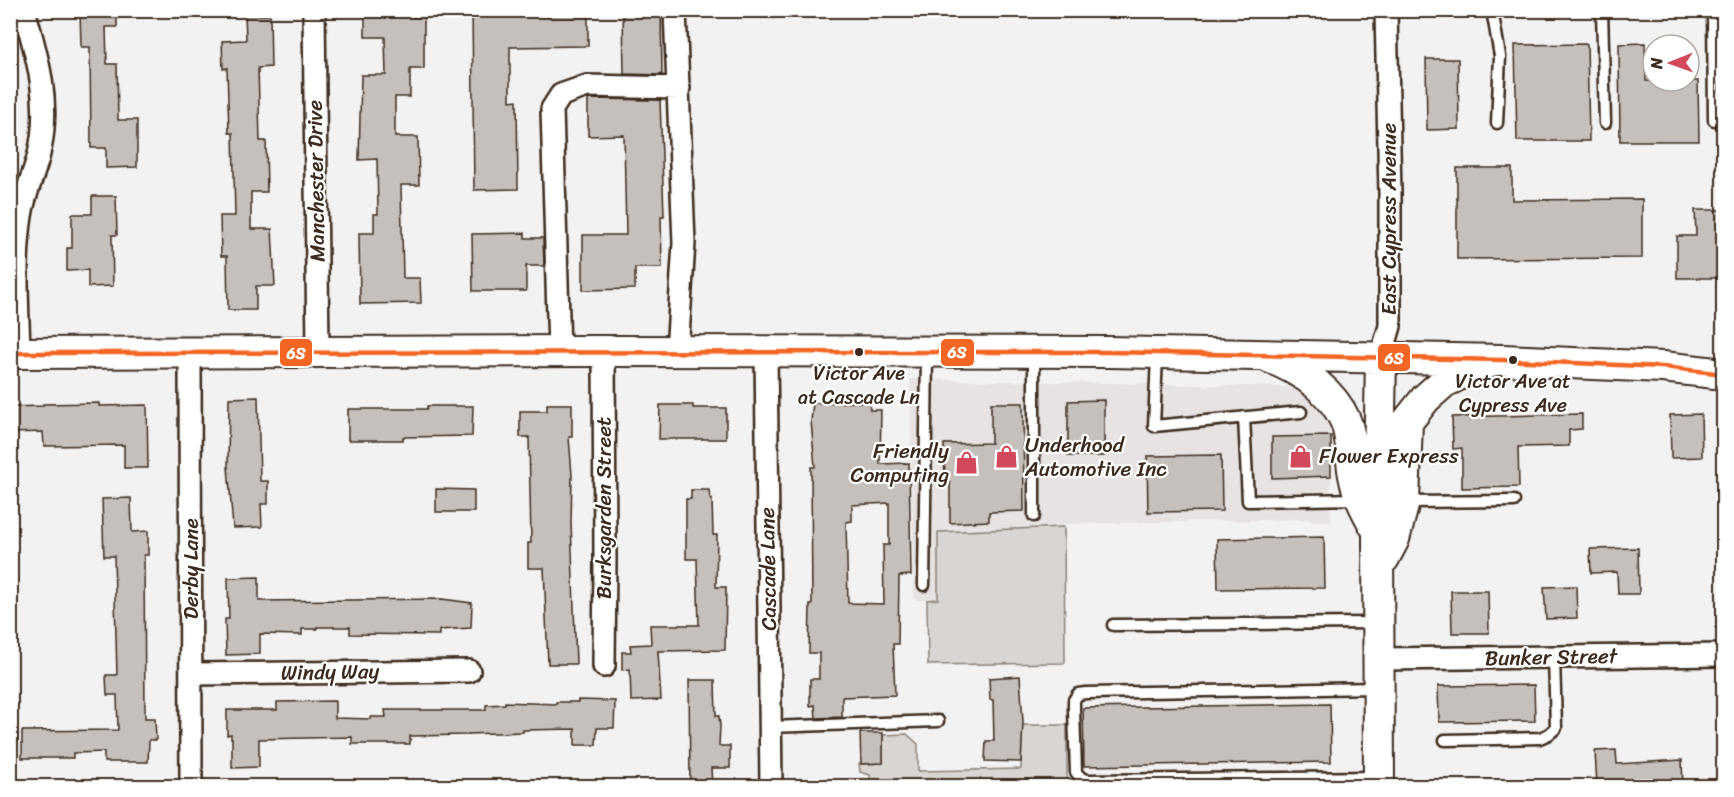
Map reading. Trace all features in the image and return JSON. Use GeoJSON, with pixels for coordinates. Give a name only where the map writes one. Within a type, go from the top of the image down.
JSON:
{"type":"FeatureCollection","features":[{"type":"Feature","properties":{"kind":"main road"},"geometry":{"type":"LineString","coordinates":[[15,353],[1158,352],[1503,360],[1663,367],[1724,374]]}},
{"type":"Feature","properties":{"kind":"main road"},"geometry":{"type":"LineString","coordinates":[[1260,354],[1288,365],[1306,376],[1320,387],[1336,405],[1345,421],[1351,445],[1353,473],[1361,499],[1378,531]]}},
{"type":"Feature","properties":{"kind":"main road","name":"East Cypress Avenue"},"geometry":{"type":"LineString","coordinates":[[1379,782],[1378,531],[1381,357]]}},
{"type":"Feature","properties":{"kind":"main road"},"geometry":{"type":"LineString","coordinates":[[1378,571],[1394,539],[1404,502],[1407,422],[1426,398],[1443,382],[1476,366],[1503,360]]}},
{"type":"Feature","properties":{"kind":"street"},"geometry":{"type":"LineString","coordinates":[[15,353],[19,231],[26,194],[39,154],[44,102],[40,66],[24,10]]}},
{"type":"Feature","properties":{"kind":"street","name":"Manchester Drive"},"geometry":{"type":"LineString","coordinates":[[314,10],[318,351]]}},
{"type":"Feature","properties":{"kind":"street"},"geometry":{"type":"LineString","coordinates":[[675,10],[684,243],[676,352]]}},
{"type":"Feature","properties":{"kind":"street","name":"East Cypress Avenue"},"geometry":{"type":"LineString","coordinates":[[1381,357],[1390,326],[1386,10]]}},
{"type":"Feature","properties":{"kind":"street"},"geometry":{"type":"LineString","coordinates":[[559,351],[552,109],[561,95],[587,86],[679,88]]}},
{"type":"Feature","properties":{"kind":"street","name":"Burksgarden Street"},"geometry":{"type":"LineString","coordinates":[[604,351],[604,666]]}},
{"type":"Feature","properties":{"kind":"street","name":"Derby Lane"},"geometry":{"type":"LineString","coordinates":[[190,352],[191,786]]}},
{"type":"Feature","properties":{"kind":"street","name":"Cascade Lane"},"geometry":{"type":"LineString","coordinates":[[766,352],[771,786]]}},
{"type":"Feature","properties":{"kind":"street","name":"Bunker Street"},"geometry":{"type":"LineString","coordinates":[[1379,673],[1554,657],[1724,655]]}},
{"type":"Feature","properties":{"kind":"street","name":"Windy Way"},"geometry":{"type":"LineString","coordinates":[[191,674],[469,671]]}},
{"type":"Feature","properties":{"kind":"lane"},"geometry":{"type":"LineString","coordinates":[[1492,10],[1500,56],[1497,123]]}},
{"type":"Feature","properties":{"kind":"lane"},"geometry":{"type":"LineString","coordinates":[[1602,10],[1605,123]]}},
{"type":"Feature","properties":{"kind":"lane"},"geometry":{"type":"LineString","coordinates":[[1713,10],[1714,120]]}},
{"type":"Feature","properties":{"kind":"lane"},"geometry":{"type":"LineString","coordinates":[[924,585],[927,352]]}},
{"type":"Feature","properties":{"kind":"lane"},"geometry":{"type":"LineString","coordinates":[[1034,352],[1034,516]]}},
{"type":"Feature","properties":{"kind":"lane"},"geometry":{"type":"LineString","coordinates":[[1158,352],[1154,426],[1301,412]]}},
{"type":"Feature","properties":{"kind":"lane"},"geometry":{"type":"LineString","coordinates":[[1244,417],[1248,501],[1361,499]]}},
{"type":"Feature","properties":{"kind":"lane"},"geometry":{"type":"LineString","coordinates":[[1404,502],[1514,501]]}},
{"type":"Feature","properties":{"kind":"lane"},"geometry":{"type":"LineString","coordinates":[[1113,625],[1378,623]]}},
{"type":"Feature","properties":{"kind":"lane"},"geometry":{"type":"LineString","coordinates":[[1445,740],[1540,738],[1549,734],[1556,728],[1554,657]]}},
{"type":"Feature","properties":{"kind":"lane"},"geometry":{"type":"LineString","coordinates":[[1379,673],[1086,693],[1078,694],[1074,700],[1076,772],[1081,778],[1088,780],[1379,782]]}},
{"type":"Feature","properties":{"kind":"lane"},"geometry":{"type":"LineString","coordinates":[[770,727],[938,721]]}},
{"type":"Feature","properties":{"kind":"shaded area"},"geometry":{"type":"Polygon","coordinates":[[[910,379],[1288,387],[1302,394],[1321,410],[1330,431],[1331,521],[1312,521],[1312,519],[1065,524],[1064,527],[938,532],[938,600],[914,600],[910,379]]]}},
{"type":"Feature","properties":{"kind":"shaded area"},"geometry":{"type":"Polygon","coordinates":[[[1064,527],[1065,663],[928,665],[927,600],[938,599],[938,532],[1064,527]]]}},
{"type":"Feature","properties":{"kind":"shaded area"},"geometry":{"type":"Polygon","coordinates":[[[1015,725],[1067,725],[1067,786],[870,786],[870,775],[860,772],[859,764],[883,763],[883,735],[907,734],[918,744],[918,771],[1021,769],[1022,740],[1015,725]]]}},
{"type":"Feature","properties":{"kind":"building"},"geometry":{"type":"Polygon","coordinates":[[[80,10],[117,10],[117,27],[106,27],[107,64],[117,64],[118,120],[137,120],[137,167],[106,168],[106,148],[91,148],[90,47],[81,47],[80,10]]]}},
{"type":"Feature","properties":{"kind":"building"},"geometry":{"type":"Polygon","coordinates":[[[472,10],[588,10],[588,46],[510,47],[510,101],[517,100],[518,189],[474,190],[472,10]]]}},
{"type":"Feature","properties":{"kind":"building"},"geometry":{"type":"Polygon","coordinates":[[[623,10],[661,10],[662,75],[624,74],[623,10]]]}},
{"type":"Feature","properties":{"kind":"building"},"geometry":{"type":"Polygon","coordinates":[[[245,15],[270,15],[271,67],[258,68],[260,141],[266,141],[267,192],[251,192],[251,229],[272,229],[275,286],[256,286],[256,310],[228,310],[227,256],[221,256],[220,216],[235,216],[233,133],[229,133],[227,68],[223,69],[222,41],[246,40],[245,15]]]}},
{"type":"Feature","properties":{"kind":"building"},"geometry":{"type":"Polygon","coordinates":[[[365,17],[424,17],[424,69],[410,69],[410,97],[395,97],[395,137],[418,137],[419,185],[401,185],[403,278],[420,278],[421,303],[360,304],[359,233],[374,233],[374,214],[378,214],[377,159],[359,160],[361,75],[386,75],[385,37],[365,37],[365,17]]]}},
{"type":"Feature","properties":{"kind":"building"},"geometry":{"type":"Polygon","coordinates":[[[1641,43],[1641,93],[1698,93],[1699,141],[1620,141],[1619,44],[1641,43]]]}},
{"type":"Feature","properties":{"kind":"building"},"geometry":{"type":"Polygon","coordinates":[[[1587,44],[1589,141],[1517,141],[1515,45],[1587,44]]]}},
{"type":"Feature","properties":{"kind":"building"},"geometry":{"type":"Polygon","coordinates":[[[1426,59],[1458,59],[1459,129],[1427,130],[1426,59]]]}},
{"type":"Feature","properties":{"kind":"building"},"geometry":{"type":"Polygon","coordinates":[[[588,99],[660,100],[664,216],[661,216],[662,268],[635,268],[635,289],[583,290],[583,235],[626,235],[624,135],[588,136],[588,99]]]}},
{"type":"Feature","properties":{"kind":"building"},"geometry":{"type":"Polygon","coordinates":[[[1457,168],[1512,168],[1512,200],[1642,199],[1642,258],[1457,259],[1457,168]]]}},
{"type":"Feature","properties":{"kind":"building"},"geometry":{"type":"Polygon","coordinates":[[[92,196],[116,196],[117,235],[112,235],[113,286],[88,287],[88,270],[67,271],[67,248],[72,248],[72,214],[92,214],[92,196]]]}},
{"type":"Feature","properties":{"kind":"building"},"geometry":{"type":"Polygon","coordinates":[[[1695,210],[1724,210],[1724,278],[1677,278],[1677,236],[1696,236],[1695,210]]]}},
{"type":"Feature","properties":{"kind":"building"},"geometry":{"type":"Polygon","coordinates":[[[525,233],[525,238],[543,238],[544,266],[526,266],[526,291],[473,291],[472,234],[525,233]]]}},
{"type":"Feature","properties":{"kind":"building"},"geometry":{"type":"Polygon","coordinates":[[[258,397],[260,481],[268,481],[268,504],[261,504],[262,527],[233,528],[228,467],[229,398],[258,397]]]}},
{"type":"Feature","properties":{"kind":"building"},"geometry":{"type":"Polygon","coordinates":[[[1104,400],[1104,456],[1068,456],[1068,401],[1104,400]]]}},
{"type":"Feature","properties":{"kind":"building"},"geometry":{"type":"Polygon","coordinates":[[[869,402],[870,410],[881,410],[880,464],[909,463],[911,575],[899,576],[898,644],[893,644],[895,695],[842,697],[842,717],[816,718],[815,705],[810,706],[810,679],[819,679],[819,653],[809,653],[810,605],[812,605],[811,467],[815,467],[811,421],[813,403],[869,402]],[[889,503],[852,505],[852,521],[846,522],[848,603],[884,604],[883,545],[889,545],[889,503]]]}},
{"type":"Feature","properties":{"kind":"building"},"geometry":{"type":"Polygon","coordinates":[[[99,403],[99,406],[147,405],[148,468],[124,468],[124,445],[44,446],[43,432],[10,433],[10,407],[99,403]]]}},
{"type":"Feature","properties":{"kind":"building"},"geometry":{"type":"Polygon","coordinates":[[[991,403],[1023,403],[1024,511],[989,512],[989,521],[950,523],[950,483],[945,484],[944,444],[991,443],[991,403]]]}},
{"type":"Feature","properties":{"kind":"building"},"geometry":{"type":"Polygon","coordinates":[[[547,404],[572,404],[572,437],[569,437],[572,475],[571,522],[576,664],[548,664],[544,568],[528,568],[528,543],[531,543],[529,437],[520,437],[520,411],[547,411],[547,404]]]}},
{"type":"Feature","properties":{"kind":"building"},"geometry":{"type":"Polygon","coordinates":[[[660,405],[726,408],[726,439],[659,439],[660,405]]]}},
{"type":"Feature","properties":{"kind":"building"},"geometry":{"type":"Polygon","coordinates":[[[427,406],[473,406],[472,436],[348,440],[348,409],[427,409],[427,406]]]}},
{"type":"Feature","properties":{"kind":"building"},"geometry":{"type":"Polygon","coordinates":[[[1582,414],[1582,429],[1569,430],[1569,446],[1518,447],[1519,487],[1462,488],[1462,448],[1453,449],[1452,417],[1582,414]]]}},
{"type":"Feature","properties":{"kind":"building"},"geometry":{"type":"Polygon","coordinates":[[[1701,414],[1702,457],[1671,458],[1670,415],[1701,414]]]}},
{"type":"Feature","properties":{"kind":"building","name":"Flower Express"},"geometry":{"type":"Polygon","coordinates":[[[1331,436],[1331,476],[1272,478],[1272,437],[1331,436]]]}},
{"type":"Feature","properties":{"kind":"building"},"geometry":{"type":"Polygon","coordinates":[[[1221,455],[1222,511],[1148,512],[1147,456],[1221,455]]]}},
{"type":"Feature","properties":{"kind":"building"},"geometry":{"type":"Polygon","coordinates":[[[436,489],[474,490],[474,512],[436,512],[436,489]]]}},
{"type":"Feature","properties":{"kind":"building"},"geometry":{"type":"Polygon","coordinates":[[[691,490],[709,490],[710,499],[712,499],[713,535],[717,535],[716,587],[726,587],[725,650],[658,651],[661,700],[631,701],[630,669],[622,670],[622,652],[631,652],[630,645],[651,644],[650,625],[699,625],[697,559],[686,559],[686,499],[691,499],[691,490]]]}},
{"type":"Feature","properties":{"kind":"building"},"geometry":{"type":"Polygon","coordinates":[[[131,498],[132,532],[148,531],[148,555],[144,555],[145,718],[155,718],[156,740],[149,740],[148,762],[104,762],[104,752],[73,753],[73,758],[22,758],[22,731],[118,730],[117,695],[107,695],[106,675],[117,675],[114,556],[104,556],[102,499],[131,498]]]}},
{"type":"Feature","properties":{"kind":"building"},"geometry":{"type":"Polygon","coordinates":[[[1324,537],[1325,588],[1218,589],[1217,539],[1324,537]]]}},
{"type":"Feature","properties":{"kind":"building"},"geometry":{"type":"Polygon","coordinates":[[[1638,548],[1639,594],[1618,594],[1617,572],[1591,573],[1590,549],[1638,548]]]}},
{"type":"Feature","properties":{"kind":"building"},"geometry":{"type":"Polygon","coordinates":[[[259,577],[259,601],[442,599],[472,603],[471,628],[439,630],[439,635],[350,634],[350,627],[317,627],[317,629],[302,629],[302,635],[260,634],[260,654],[226,655],[225,619],[229,619],[228,578],[259,577]]]}},
{"type":"Feature","properties":{"kind":"building"},"geometry":{"type":"Polygon","coordinates":[[[1576,586],[1577,618],[1546,619],[1544,587],[1576,586]]]}},
{"type":"Feature","properties":{"kind":"building"},"geometry":{"type":"Polygon","coordinates":[[[1451,591],[1488,591],[1489,633],[1452,633],[1451,591]]]}},
{"type":"Feature","properties":{"kind":"building"},"geometry":{"type":"Polygon","coordinates":[[[1020,676],[1023,722],[1021,762],[985,761],[986,741],[994,741],[993,700],[990,700],[989,678],[1020,676]]]}},
{"type":"Feature","properties":{"kind":"building"},"geometry":{"type":"Polygon","coordinates":[[[689,680],[715,680],[716,716],[719,716],[720,726],[719,746],[730,746],[730,768],[711,768],[712,786],[690,786],[689,680]]]}},
{"type":"Feature","properties":{"kind":"building"},"geometry":{"type":"Polygon","coordinates":[[[1534,685],[1535,721],[1439,722],[1438,686],[1534,685]]]}},
{"type":"Feature","properties":{"kind":"building"},"geometry":{"type":"Polygon","coordinates":[[[578,700],[615,701],[614,728],[597,728],[596,745],[575,745],[575,729],[410,736],[410,744],[352,744],[352,737],[259,739],[259,767],[232,768],[232,738],[231,734],[227,735],[227,710],[277,710],[277,702],[335,701],[335,718],[371,719],[371,717],[386,717],[385,710],[486,710],[486,705],[505,704],[505,702],[556,704],[556,702],[578,702],[578,700]]]}},
{"type":"Feature","properties":{"kind":"building"},"geometry":{"type":"Polygon","coordinates":[[[1330,704],[1331,762],[1084,766],[1083,708],[1330,704]]]}},
{"type":"Feature","properties":{"kind":"building"},"geometry":{"type":"Polygon","coordinates":[[[860,733],[883,733],[883,763],[861,764],[860,733]]]}},
{"type":"Feature","properties":{"kind":"building"},"geometry":{"type":"Polygon","coordinates":[[[1616,750],[1617,764],[1682,760],[1683,786],[1597,786],[1595,751],[1616,750]]]}},
{"type":"Feature","properties":{"kind":"transit line","name":"6S"},"geometry":{"type":"LineString","coordinates":[[10,353],[1109,352],[1503,360],[1663,367],[1724,374]]}},
{"type":"Feature","properties":{"kind":"place","name":"Victor Ave at Cascade Ln"},"geometry":{"type":"Point","coordinates":[859,352]}},
{"type":"Feature","properties":{"kind":"place","name":"Victor Ave at Cypress Ave"},"geometry":{"type":"Point","coordinates":[1513,360]}},
{"type":"Feature","properties":{"kind":"place","name":"Flower Express"},"geometry":{"type":"Point","coordinates":[1301,456]}},
{"type":"Feature","properties":{"kind":"place","name":"Underhood Automotive Inc"},"geometry":{"type":"Point","coordinates":[1007,457]}},
{"type":"Feature","properties":{"kind":"place","name":"Friendly Computing"},"geometry":{"type":"Point","coordinates":[967,463]}}]}
